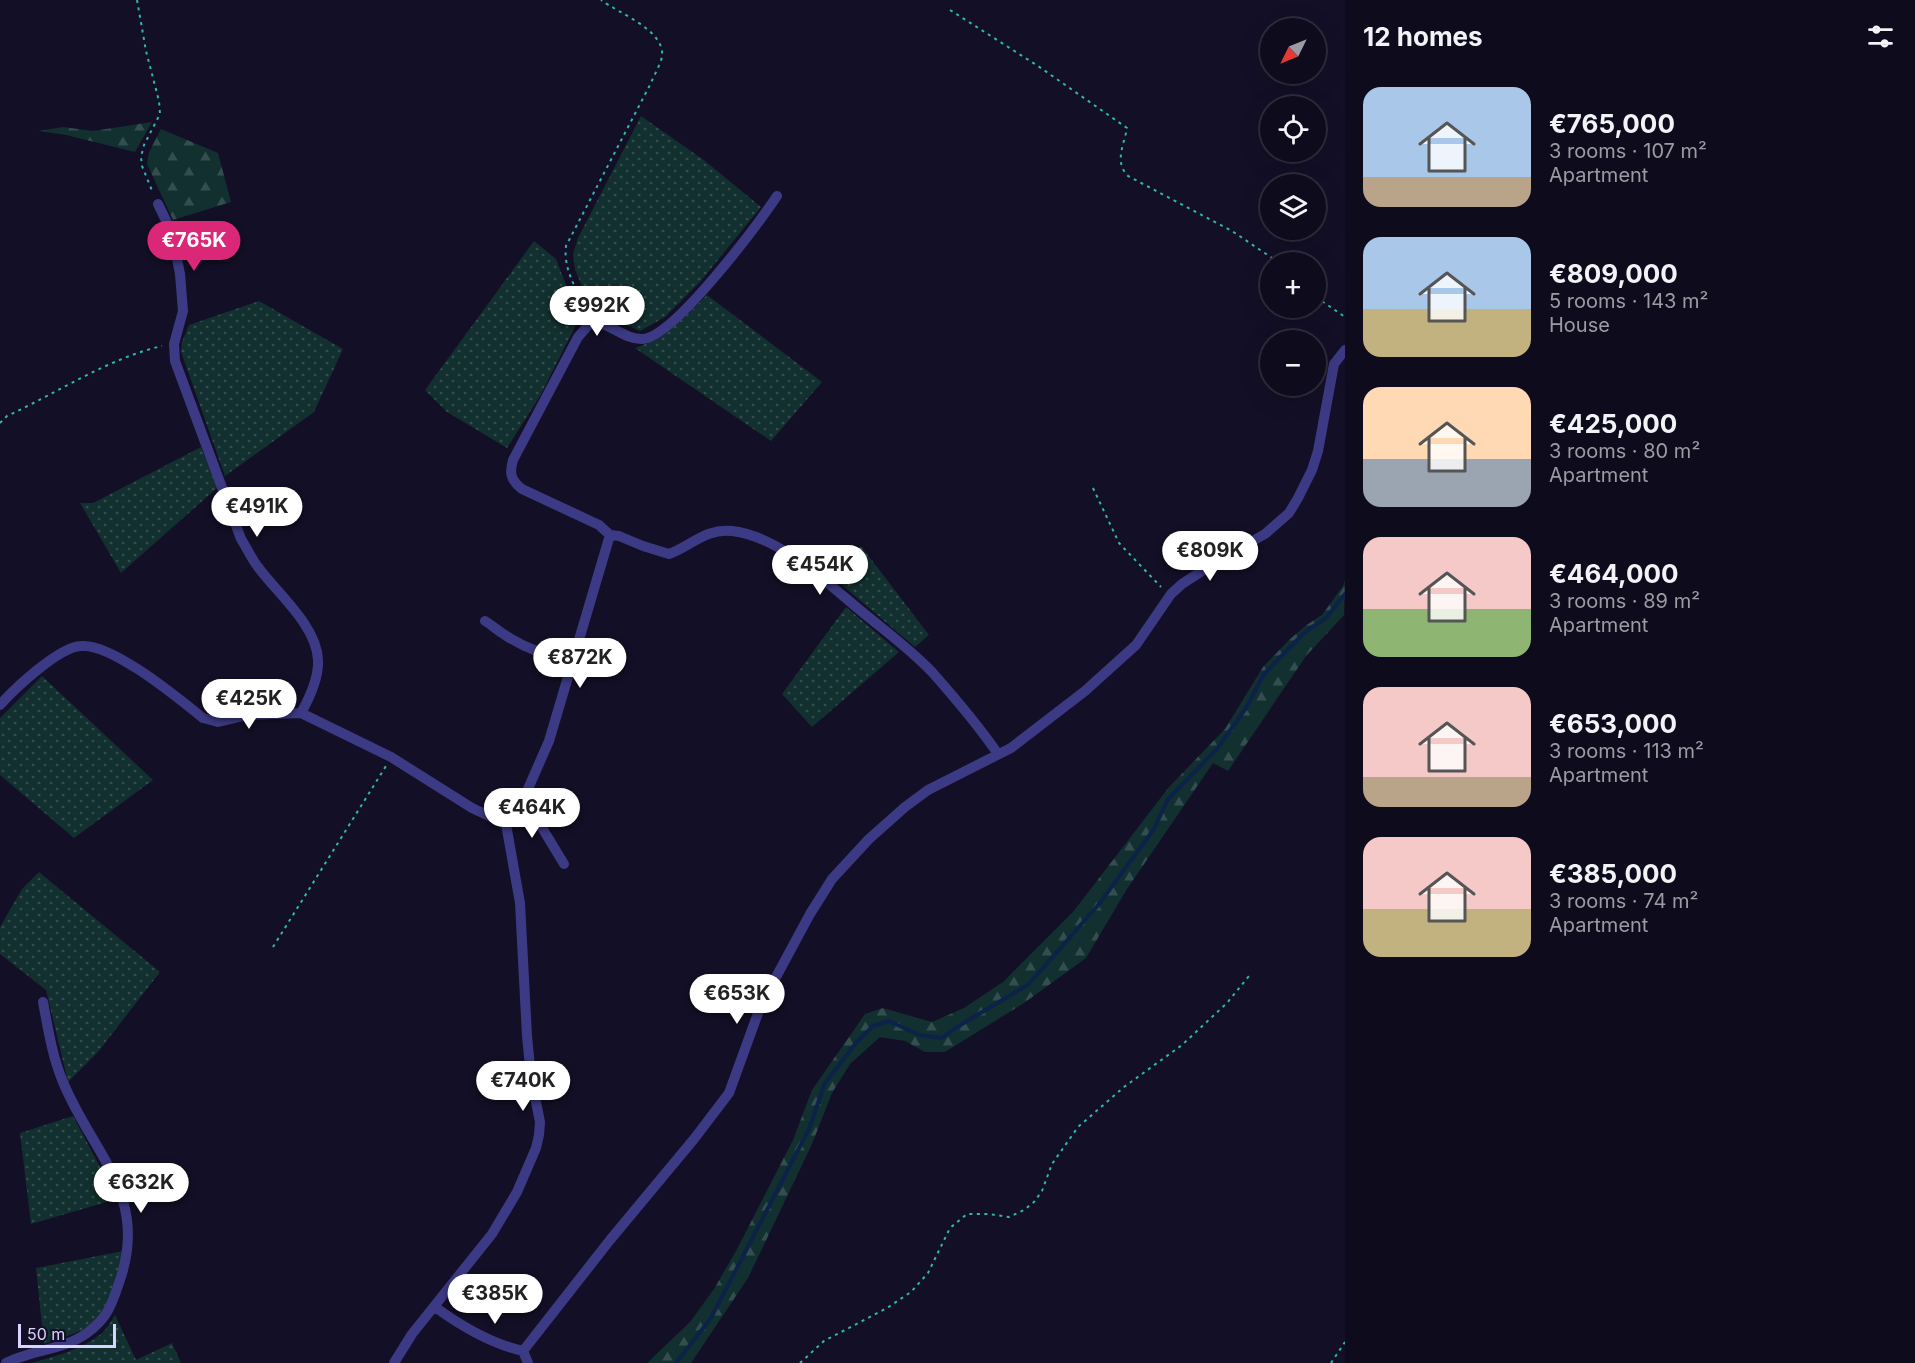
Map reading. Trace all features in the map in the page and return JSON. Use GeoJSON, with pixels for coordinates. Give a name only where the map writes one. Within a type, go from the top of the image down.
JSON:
{"type":"FeatureCollection","features":[{"type":"Feature","properties":{"kind":"street"},"geometry":{"type":"LineString","coordinates":[[777,196],[705,288],[678,316],[655,334],[647,339],[637,339],[601,322],[592,321],[578,338],[513,460],[510,472],[514,482],[522,489],[599,525],[610,535],[619,536],[669,554],[714,531],[733,531],[765,541],[782,550],[835,589],[909,650],[952,696],[998,754]]}},
{"type":"Feature","properties":{"kind":"street"},"geometry":{"type":"LineString","coordinates":[[158,204],[172,233],[180,274],[183,311],[174,344],[176,360],[241,539],[256,565],[305,625],[315,644],[318,660],[316,677],[301,712]]}},
{"type":"Feature","properties":{"kind":"street"},"geometry":{"type":"LineString","coordinates":[[523,1351],[729,1093],[761,1005],[810,914],[832,879],[869,839],[928,790],[1011,748],[1040,727],[1136,645],[1171,594],[1194,575],[1265,534],[1288,513],[1298,498],[1318,451],[1334,364],[1345,350]]}},
{"type":"Feature","properties":{"kind":"street"},"geometry":{"type":"LineString","coordinates":[[394,1363],[412,1334],[486,1243],[506,1211],[536,1148],[540,1122],[531,1077],[527,1036],[520,903],[506,824],[524,798],[549,741],[610,535]]}},
{"type":"Feature","properties":{"kind":"street"},"geometry":{"type":"LineString","coordinates":[[486,621],[528,648],[573,662]]}},
{"type":"Feature","properties":{"kind":"street"},"geometry":{"type":"LineString","coordinates":[[0,705],[38,670],[69,650],[78,646],[88,646],[123,661],[208,720],[218,722],[248,715],[301,712],[392,757],[472,807],[506,824]]}},
{"type":"Feature","properties":{"kind":"street"},"geometry":{"type":"LineString","coordinates":[[524,798],[564,864]]}},
{"type":"Feature","properties":{"kind":"street"},"geometry":{"type":"LineString","coordinates":[[6,1363],[68,1342],[85,1335],[94,1328],[109,1311],[127,1256],[129,1234],[124,1201],[113,1175],[63,1083],[55,1059],[43,1002]]}},
{"type":"Feature","properties":{"kind":"street"},"geometry":{"type":"LineString","coordinates":[[435,1307],[466,1327],[508,1348],[523,1351]]}},
{"type":"Feature","properties":{"kind":"street"},"geometry":{"type":"LineString","coordinates":[[523,1351],[528,1363]]}},
{"type":"Feature","properties":{"kind":"path"},"geometry":{"type":"LineString","coordinates":[[137,0],[160,114],[144,145],[141,157],[142,166],[158,204]]}},
{"type":"Feature","properties":{"kind":"path"},"geometry":{"type":"LineString","coordinates":[[592,321],[569,275],[565,257],[566,246],[651,83],[662,56],[660,43],[654,33],[601,0]]}},
{"type":"Feature","properties":{"kind":"path"},"geometry":{"type":"LineString","coordinates":[[950,10],[1038,66],[1127,129],[1120,161],[1122,170],[1128,176],[1232,231],[1263,252]]}},
{"type":"Feature","properties":{"kind":"path"},"geometry":{"type":"LineString","coordinates":[[1326,304],[1345,317]]}},
{"type":"Feature","properties":{"kind":"path"},"geometry":{"type":"LineString","coordinates":[[0,423],[7,416],[136,354],[174,344]]}},
{"type":"Feature","properties":{"kind":"path"},"geometry":{"type":"LineString","coordinates":[[1093,488],[1119,543],[1154,581],[1171,594]]}},
{"type":"Feature","properties":{"kind":"path"},"geometry":{"type":"LineString","coordinates":[[273,947],[392,757]]}},
{"type":"Feature","properties":{"kind":"path"},"geometry":{"type":"LineString","coordinates":[[800,1363],[824,1341],[911,1292],[928,1273],[950,1228],[967,1214],[1009,1217],[1034,1202],[1042,1191],[1052,1164],[1078,1127],[1124,1087],[1182,1045],[1227,1003],[1249,976]]}},
{"type":"Feature","properties":{"kind":"path"},"geometry":{"type":"LineString","coordinates":[[1331,1363],[1345,1342]]}},
{"type":"Feature","properties":{"kind":"green space"},"geometry":{"type":"Polygon","coordinates":[[[641,116],[705,161],[761,207],[700,282],[665,317],[640,331],[596,311],[590,304],[575,270],[573,254],[578,238],[641,116]]]}},
{"type":"Feature","properties":{"kind":"green space"},"geometry":{"type":"Polygon","coordinates":[[[152,122],[135,152],[66,135],[39,131],[63,127],[93,131],[152,122]]]}},
{"type":"Feature","properties":{"kind":"green space"},"geometry":{"type":"Polygon","coordinates":[[[161,129],[218,153],[231,202],[173,220],[147,164],[149,152],[161,129]]]}},
{"type":"Feature","properties":{"kind":"green space"},"geometry":{"type":"Polygon","coordinates":[[[534,241],[556,259],[579,319],[540,396],[507,448],[447,412],[425,390],[534,241]]]}},
{"type":"Feature","properties":{"kind":"green space"},"geometry":{"type":"Polygon","coordinates":[[[707,295],[822,382],[771,441],[635,348],[665,333],[707,295]]]}},
{"type":"Feature","properties":{"kind":"green space"},"geometry":{"type":"Polygon","coordinates":[[[259,301],[343,349],[314,412],[225,476],[181,352],[182,342],[189,325],[259,301]]]}},
{"type":"Feature","properties":{"kind":"green space"},"geometry":{"type":"Polygon","coordinates":[[[201,447],[217,488],[121,573],[80,503],[93,503],[201,447]]]}},
{"type":"Feature","properties":{"kind":"green space"},"geometry":{"type":"Polygon","coordinates":[[[861,546],[929,635],[915,647],[829,574],[861,546]]]}},
{"type":"Feature","properties":{"kind":"green space"},"geometry":{"type":"Polygon","coordinates":[[[1345,580],[1344,615],[1306,656],[1228,771],[1213,763],[1127,889],[1086,958],[1024,1003],[945,1052],[925,1052],[905,1041],[880,1037],[850,1064],[832,1093],[812,1144],[748,1278],[691,1363],[647,1363],[690,1322],[714,1289],[793,1140],[812,1090],[865,1014],[883,1008],[932,1022],[964,1008],[1003,982],[1073,912],[1169,787],[1225,729],[1263,667],[1290,639],[1322,615],[1345,580]]]}},
{"type":"Feature","properties":{"kind":"green space"},"geometry":{"type":"Polygon","coordinates":[[[846,607],[899,652],[812,727],[782,694],[846,607]]]}},
{"type":"Feature","properties":{"kind":"green space"},"geometry":{"type":"Polygon","coordinates":[[[42,676],[153,780],[74,838],[0,775],[0,718],[42,676]]]}},
{"type":"Feature","properties":{"kind":"green space"},"geometry":{"type":"Polygon","coordinates":[[[39,872],[160,972],[98,1052],[68,1082],[46,990],[0,954],[0,927],[22,889],[39,872]]]}},
{"type":"Feature","properties":{"kind":"green space"},"geometry":{"type":"Polygon","coordinates":[[[73,1116],[117,1199],[31,1224],[20,1133],[73,1116]]]}},
{"type":"Feature","properties":{"kind":"green space"},"geometry":{"type":"Polygon","coordinates":[[[123,1251],[114,1285],[98,1317],[80,1331],[44,1344],[36,1268],[123,1251]]]}},
{"type":"Feature","properties":{"kind":"green space"},"geometry":{"type":"Polygon","coordinates":[[[115,1315],[136,1360],[172,1343],[181,1363],[31,1363],[67,1352],[93,1340],[103,1332],[115,1315]]]}},
{"type":"Feature","properties":{"kind":"waterway"},"geometry":{"type":"LineString","coordinates":[[676,1363],[711,1318],[809,1129],[825,1083],[856,1043],[873,1026],[889,1021],[919,1035],[942,1038],[1029,984],[1099,904],[1154,829],[1168,799],[1217,749],[1246,708],[1264,674],[1305,632],[1326,618],[1345,594]]}}]}
